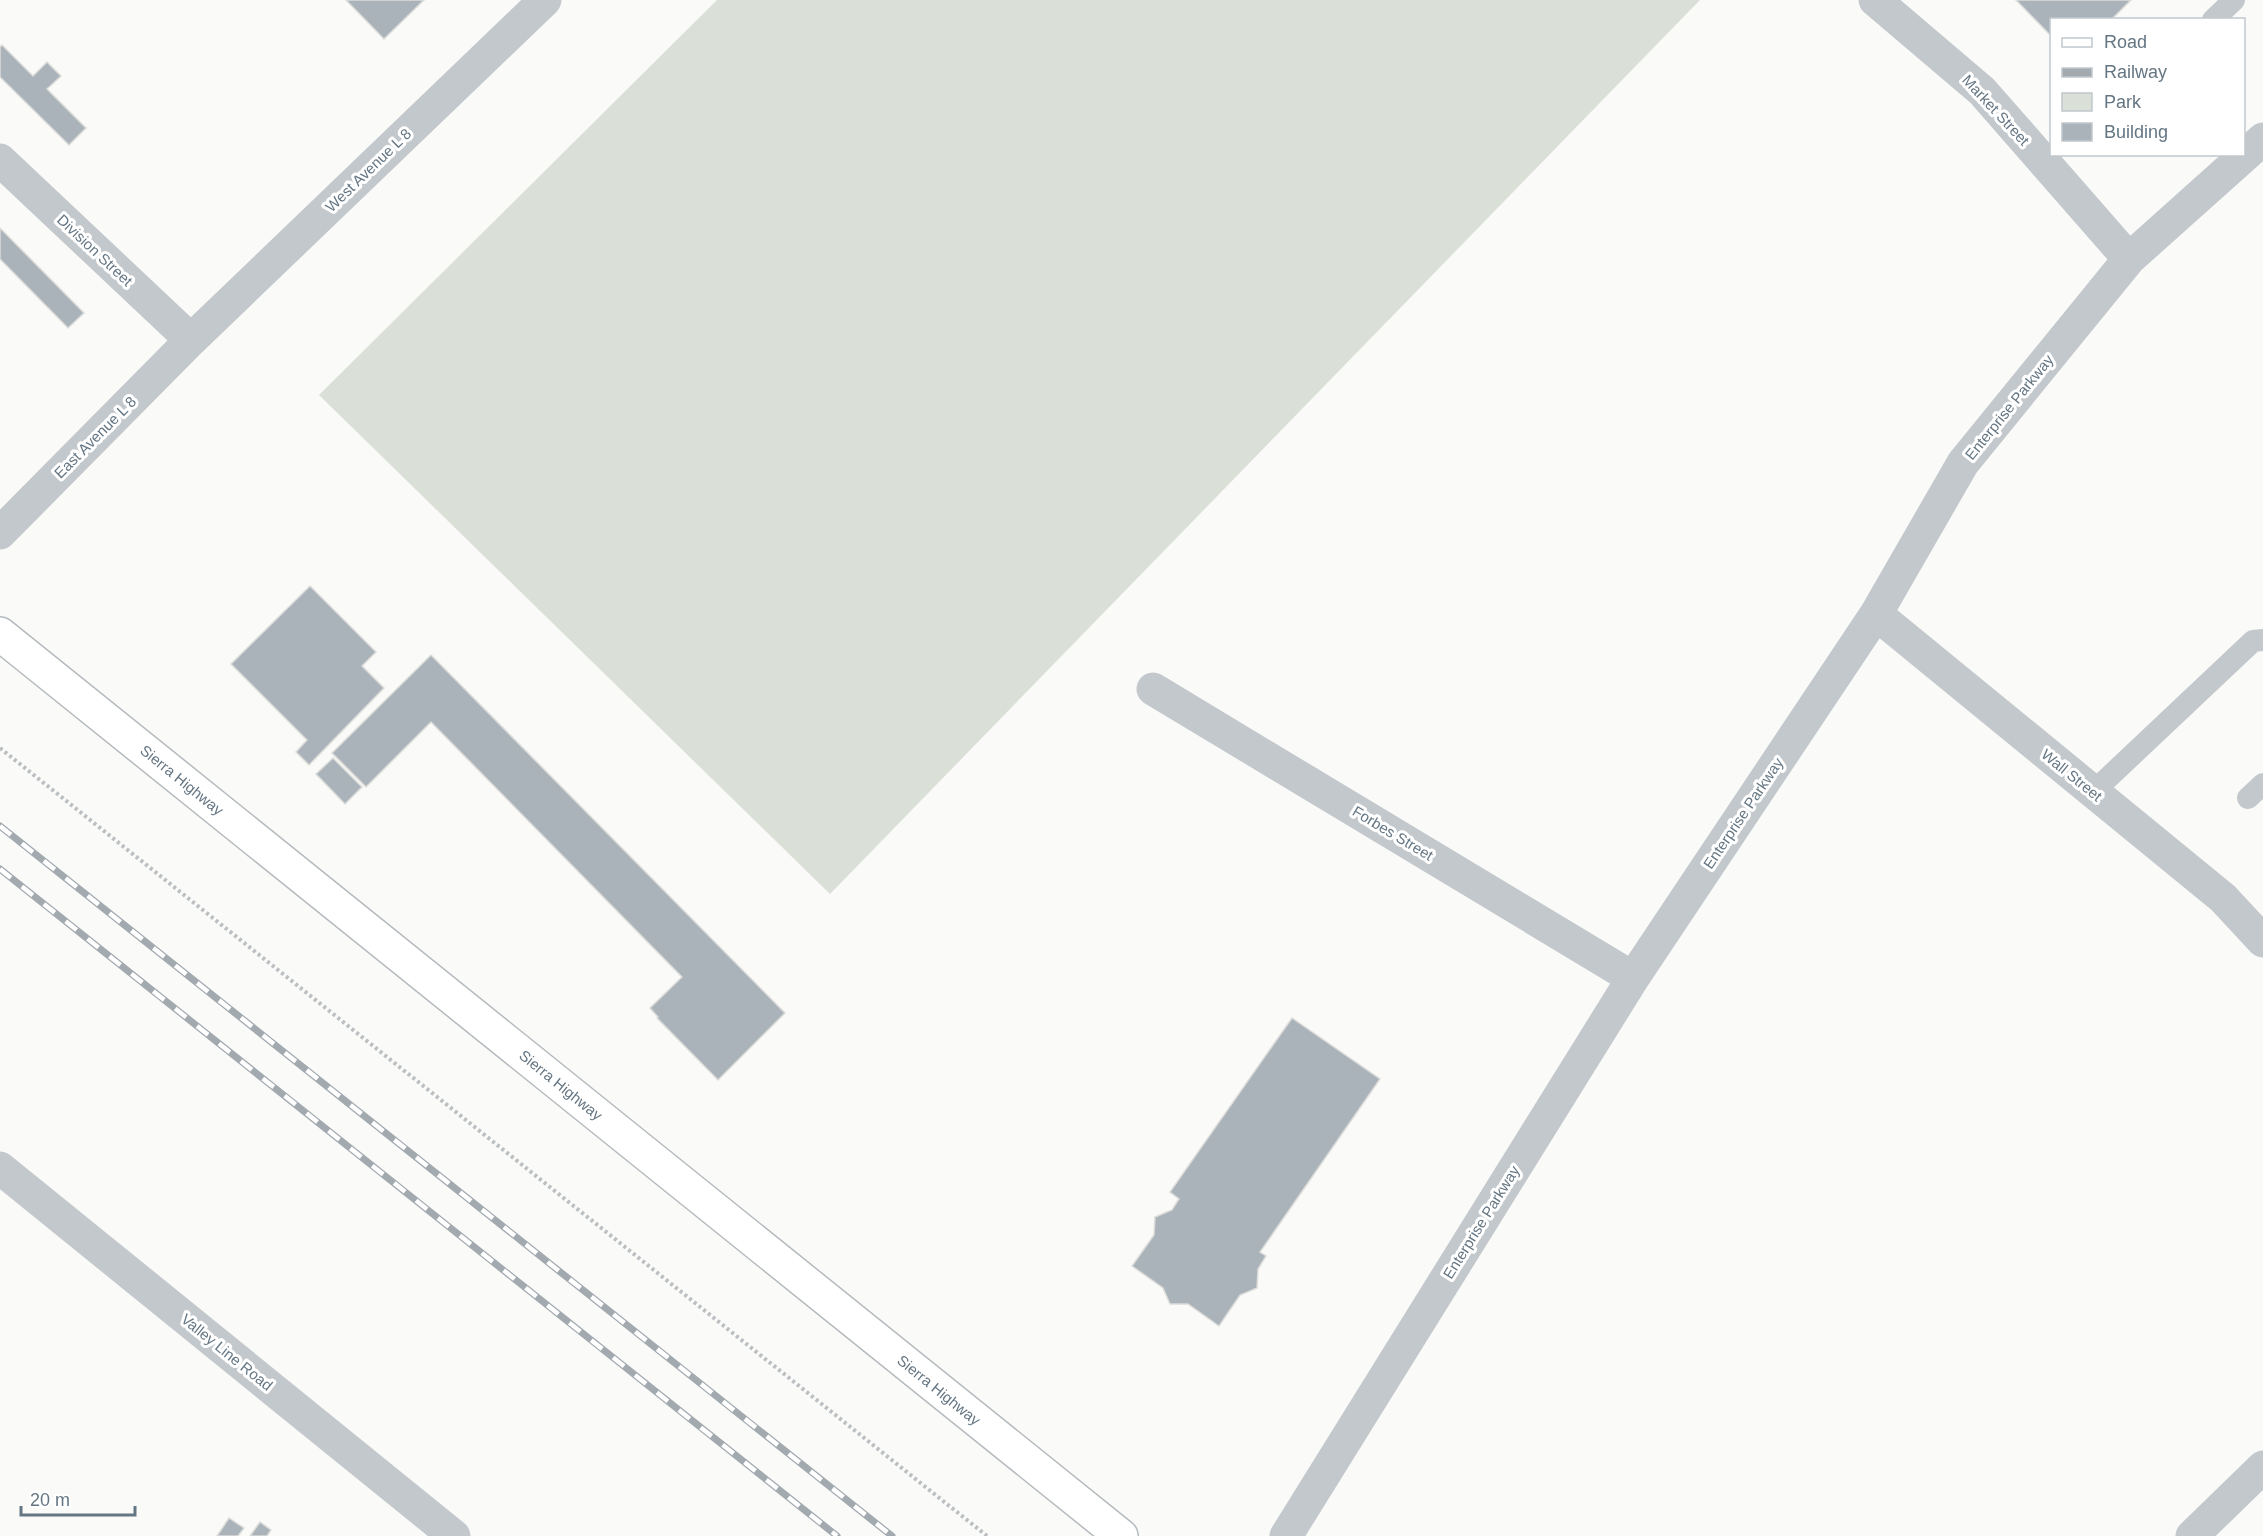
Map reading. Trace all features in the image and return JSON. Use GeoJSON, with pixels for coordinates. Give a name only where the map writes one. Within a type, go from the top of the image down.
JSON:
{"type":"FeatureCollection","features":[{"type":"Feature","properties":{"kind":"main road","name":"Sierra Highway"},"geometry":{"type":"LineString","coordinates":[[0,634],[1121,1536]]}},
{"type":"Feature","properties":{"kind":"street","name":"West Avenue L 8"},"geometry":{"type":"LineString","coordinates":[[191,340],[545,0]]}},
{"type":"Feature","properties":{"kind":"street","name":"Market Street"},"geometry":{"type":"LineString","coordinates":[[1875,0],[1982,91],[2129,259]]}},
{"type":"Feature","properties":{"kind":"street","name":"Enterprise Parkway"},"geometry":{"type":"LineString","coordinates":[[1286,1536],[1633,978],[1876,614],[1963,463],[2129,259],[2259,152]]}},
{"type":"Feature","properties":{"kind":"street","name":"Division Street"},"geometry":{"type":"LineString","coordinates":[[0,160],[191,340]]}},
{"type":"Feature","properties":{"kind":"street","name":"East Avenue L 8"},"geometry":{"type":"LineString","coordinates":[[0,533],[191,340]]}},
{"type":"Feature","properties":{"kind":"street","name":"Wall Street"},"geometry":{"type":"LineString","coordinates":[[1876,614],[2223,898],[2263,941]]}},
{"type":"Feature","properties":{"kind":"street","name":"Forbes Street"},"geometry":{"type":"LineString","coordinates":[[1153,689],[1633,978]]}},
{"type":"Feature","properties":{"kind":"street","name":"Valley Line Road"},"geometry":{"type":"LineString","coordinates":[[0,1168],[454,1536]]}},
{"type":"Feature","properties":{"kind":"street"},"geometry":{"type":"LineString","coordinates":[[2192,1536],[2263,1467]]}},
{"type":"Feature","properties":{"kind":"lane"},"geometry":{"type":"LineString","coordinates":[[2215,18],[2234,0]]}},
{"type":"Feature","properties":{"kind":"lane"},"geometry":{"type":"LineString","coordinates":[[2093,792],[2253,641],[2263,640]]}},
{"type":"Feature","properties":{"kind":"path"},"geometry":{"type":"LineString","coordinates":[[0,748],[987,1536]]}},
{"type":"Feature","properties":{"kind":"green space"},"geometry":{"type":"Polygon","coordinates":[[[717,0],[1700,0],[830,894],[319,395],[717,0]]]}},
{"type":"Feature","properties":{"kind":"building"},"geometry":{"type":"Polygon","coordinates":[[[346,0],[424,0],[384,39],[346,0]]]}},
{"type":"Feature","properties":{"kind":"building"},"geometry":{"type":"Polygon","coordinates":[[[2016,0],[2131,0],[2113,18],[2050,18],[2050,35],[2016,0]]]}},
{"type":"Feature","properties":{"kind":"building"},"geometry":{"type":"Polygon","coordinates":[[[2,45],[33,76],[47,62],[61,76],[47,89],[86,128],[69,145],[0,77],[0,47],[2,45]]]}},
{"type":"Feature","properties":{"kind":"building"},"geometry":{"type":"Polygon","coordinates":[[[0,228],[84,313],[68,328],[0,259],[0,228]]]}},
{"type":"Feature","properties":{"kind":"building"},"geometry":{"type":"Polygon","coordinates":[[[310,586],[376,652],[362,666],[384,688],[309,765],[296,752],[307,740],[231,664],[310,586]]]}},
{"type":"Feature","properties":{"kind":"building"},"geometry":{"type":"Polygon","coordinates":[[[431,655],[785,1013],[718,1080],[650,1008],[682,977],[431,722],[366,787],[332,753],[431,655]]]}},
{"type":"Feature","properties":{"kind":"building"},"geometry":{"type":"Polygon","coordinates":[[[333,758],[362,787],[345,804],[316,774],[333,758]]]}},
{"type":"Feature","properties":{"kind":"building"},"geometry":{"type":"Polygon","coordinates":[[[1292,1018],[1380,1079],[1260,1252],[1266,1256],[1258,1269],[1257,1288],[1240,1295],[1219,1326],[1188,1304],[1170,1304],[1163,1288],[1132,1266],[1154,1235],[1155,1217],[1172,1210],[1179,1199],[1170,1192],[1292,1018]]]}},
{"type":"Feature","properties":{"kind":"building"},"geometry":{"type":"Polygon","coordinates":[[[229,1518],[244,1528],[238,1536],[217,1536],[229,1518]]]}},
{"type":"Feature","properties":{"kind":"building"},"geometry":{"type":"Polygon","coordinates":[[[260,1522],[271,1530],[267,1536],[250,1536],[260,1522]]]}},
{"type":"Feature","properties":{"kind":"railway"},"geometry":{"type":"LineString","coordinates":[[0,826],[892,1536]]}},
{"type":"Feature","properties":{"kind":"railway"},"geometry":{"type":"LineString","coordinates":[[0,869],[837,1536]]}}]}
